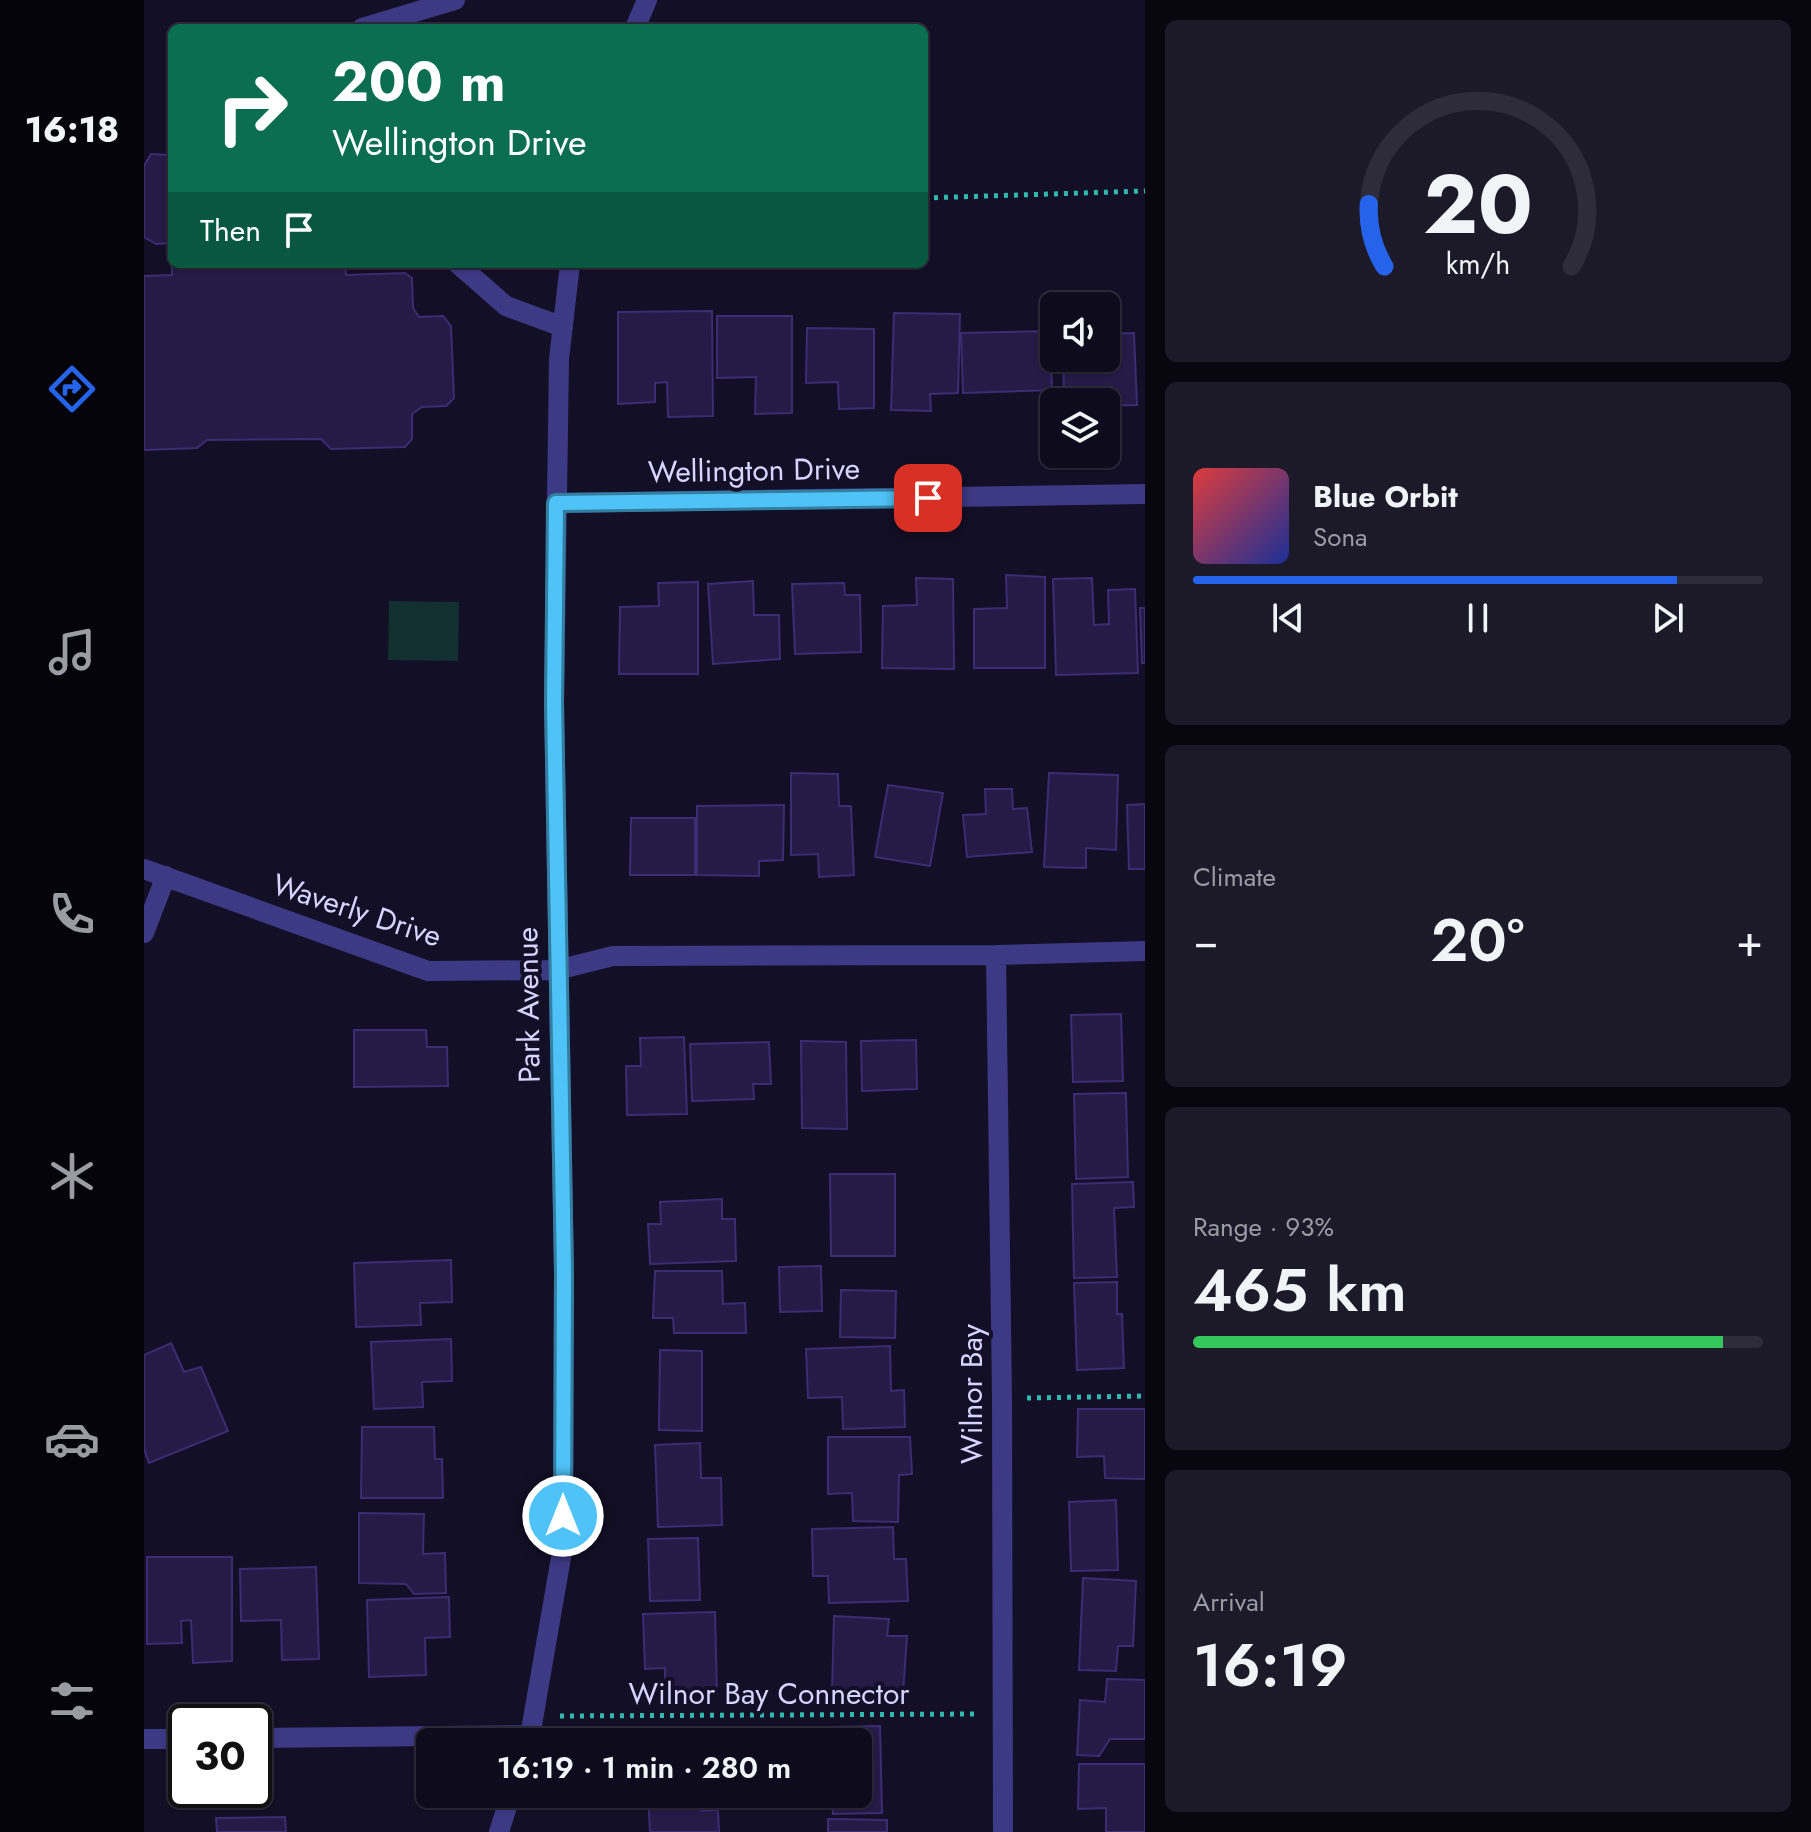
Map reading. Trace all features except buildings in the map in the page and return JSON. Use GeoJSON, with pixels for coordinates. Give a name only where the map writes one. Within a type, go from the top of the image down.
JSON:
{"type":"FeatureCollection","features":[{"type":"Feature","properties":{"kind":"street"},"geometry":{"type":"LineString","coordinates":[[375,24],[455,0]]}},
{"type":"Feature","properties":{"kind":"street"},"geometry":{"type":"LineString","coordinates":[[636,24],[639,2]]}},
{"type":"Feature","properties":{"kind":"street"},"geometry":{"type":"LineString","coordinates":[[463,268],[506,306],[563,327]]}},
{"type":"Feature","properties":{"kind":"street","name":"Park Avenue"},"geometry":{"type":"LineString","coordinates":[[533,1728],[563,1546],[564,1273],[554,703],[559,359],[570,268]]}},
{"type":"Feature","properties":{"kind":"street","name":"Wellington Drive"},"geometry":{"type":"LineString","coordinates":[[556,503],[1145,494]]}},
{"type":"Feature","properties":{"kind":"street","name":"Waverly Drive"},"geometry":{"type":"LineString","coordinates":[[144,869],[428,971],[557,970]]}},
{"type":"Feature","properties":{"kind":"street"},"geometry":{"type":"LineString","coordinates":[[144,933],[166,876]]}},
{"type":"Feature","properties":{"kind":"street"},"geometry":{"type":"LineString","coordinates":[[557,970],[613,956],[996,955],[1145,951]]}},
{"type":"Feature","properties":{"kind":"street","name":"Wilnor Bay"},"geometry":{"type":"LineString","coordinates":[[996,955],[1002,1398],[1003,1832]]}},
{"type":"Feature","properties":{"kind":"street"},"geometry":{"type":"LineString","coordinates":[[272,1738],[416,1734]]}},
{"type":"Feature","properties":{"kind":"street"},"geometry":{"type":"LineString","coordinates":[[144,1739],[168,1739]]}},
{"type":"Feature","properties":{"kind":"street"},"geometry":{"type":"LineString","coordinates":[[499,1832],[507,1808]]}},
{"type":"Feature","properties":{"kind":"path"},"geometry":{"type":"LineString","coordinates":[[928,198],[1145,191]]}},
{"type":"Feature","properties":{"kind":"path"},"geometry":{"type":"LineString","coordinates":[[1002,1398],[1145,1396]]}},
{"type":"Feature","properties":{"kind":"path","name":"Wilnor Bay Connector"},"geometry":{"type":"LineString","coordinates":[[615,1728],[1002,1714]]}},
{"type":"Feature","properties":{"kind":"green space"},"geometry":{"type":"Polygon","coordinates":[[[389,601],[459,602],[458,661],[388,660],[389,601]]]}},
{"type":"Feature","properties":{"kind":"route"},"geometry":{"type":"LineString","coordinates":[[563,1516],[564,1273],[554,703],[556,503],[928,498]]}}]}
